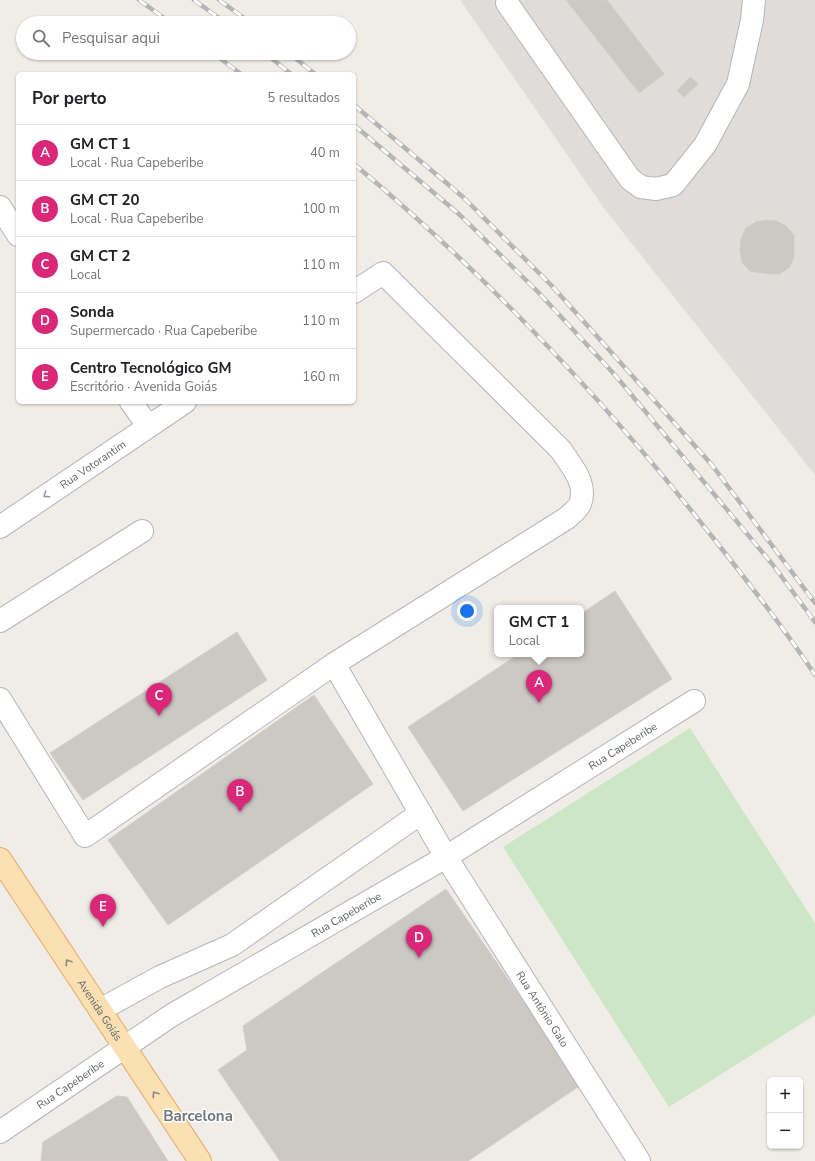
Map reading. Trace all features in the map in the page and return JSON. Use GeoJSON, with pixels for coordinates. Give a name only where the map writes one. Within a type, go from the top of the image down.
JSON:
{"type":"FeatureCollection","features":[{"type":"Feature","properties":{"kind":"main road","name":"Avenida Goiás"},"geometry":{"type":"LineString","coordinates":[[2,867],[100,1010],[200,1161]]}},
{"type":"Feature","properties":{"kind":"street"},"geometry":{"type":"LineString","coordinates":[[507,3],[630,179],[641,187],[656,189],[673,185],[705,145],[738,84],[753,10],[772,0]]}},
{"type":"Feature","properties":{"kind":"street"},"geometry":{"type":"LineString","coordinates":[[0,207],[16,232]]}},
{"type":"Feature","properties":{"kind":"street"},"geometry":{"type":"LineString","coordinates":[[0,699],[85,836],[334,664],[567,518],[579,505],[582,492],[580,479],[561,450],[383,274],[356,291]]}},
{"type":"Feature","properties":{"kind":"street"},"geometry":{"type":"LineString","coordinates":[[133,404],[148,426]]}},
{"type":"Feature","properties":{"kind":"street","name":"Rua Votorantim"},"geometry":{"type":"LineString","coordinates":[[0,527],[182,404]]}},
{"type":"Feature","properties":{"kind":"street"},"geometry":{"type":"LineString","coordinates":[[0,621],[142,531]]}},
{"type":"Feature","properties":{"kind":"street","name":"Rua Antônio Galo"},"geometry":{"type":"LineString","coordinates":[[334,664],[446,857],[639,1161]]}},
{"type":"Feature","properties":{"kind":"street","name":"Rua Capeberibe"},"geometry":{"type":"LineString","coordinates":[[0,1132],[172,1015],[446,857],[694,701]]}},
{"type":"Feature","properties":{"kind":"street"},"geometry":{"type":"LineString","coordinates":[[100,1010],[160,977],[232,944],[421,813]]}},
{"type":"Feature","properties":{"kind":"shaded area"},"geometry":{"type":"Polygon","coordinates":[[[460,0],[815,0],[815,475],[606,211],[460,0]]]}},
{"type":"Feature","properties":{"kind":"green space"},"geometry":{"type":"Polygon","coordinates":[[[690,728],[815,923],[815,1015],[669,1107],[503,847],[690,728]]]}},
{"type":"Feature","properties":{"kind":"building"},"geometry":{"type":"Polygon","coordinates":[[[566,0],[607,0],[664,74],[639,93],[566,0]]]}},
{"type":"Feature","properties":{"kind":"building"},"geometry":{"type":"Polygon","coordinates":[[[690,77],[698,84],[684,97],[677,91],[690,77]]]}},
{"type":"Feature","properties":{"kind":"building"},"geometry":{"type":"Polygon","coordinates":[[[766,220],[777,221],[786,226],[794,235],[794,258],[789,268],[779,274],[750,271],[742,263],[740,250],[741,239],[746,228],[756,222],[766,220]]]}},
{"type":"Feature","properties":{"kind":"building"},"geometry":{"type":"Polygon","coordinates":[[[615,591],[672,679],[463,811],[408,727],[514,657],[584,657],[584,612],[615,591]]]}},
{"type":"Feature","properties":{"kind":"building"},"geometry":{"type":"Polygon","coordinates":[[[237,632],[267,680],[83,800],[50,753],[237,632]]]}},
{"type":"Feature","properties":{"kind":"building"},"geometry":{"type":"Polygon","coordinates":[[[314,695],[373,784],[168,925],[108,840],[314,695]]]}},
{"type":"Feature","properties":{"kind":"building"},"geometry":{"type":"Polygon","coordinates":[[[446,889],[581,1085],[468,1161],[280,1161],[218,1070],[247,1050],[243,1026],[446,889]]]}},
{"type":"Feature","properties":{"kind":"building"},"geometry":{"type":"Polygon","coordinates":[[[117,1096],[127,1097],[168,1161],[41,1161],[43,1142],[117,1096]]]}},
{"type":"Feature","properties":{"kind":"railway"},"geometry":{"type":"LineString","coordinates":[[139,0],[161,16]]}},
{"type":"Feature","properties":{"kind":"railway"},"geometry":{"type":"LineString","coordinates":[[194,0],[216,16]]}},
{"type":"Feature","properties":{"kind":"railway"},"geometry":{"type":"LineString","coordinates":[[219,0],[241,16]]}},
{"type":"Feature","properties":{"kind":"railway"},"geometry":{"type":"LineString","coordinates":[[222,60],[238,72]]}},
{"type":"Feature","properties":{"kind":"railway"},"geometry":{"type":"LineString","coordinates":[[274,60],[289,72]]}},
{"type":"Feature","properties":{"kind":"railway"},"geometry":{"type":"LineString","coordinates":[[298,60],[313,72]]}},
{"type":"Feature","properties":{"kind":"railway"},"geometry":{"type":"LineString","coordinates":[[356,107],[463,197],[552,286],[712,465],[815,603]]}},
{"type":"Feature","properties":{"kind":"railway"},"geometry":{"type":"LineString","coordinates":[[356,127],[460,215],[539,293],[615,375],[773,565],[815,622]]}},
{"type":"Feature","properties":{"kind":"railway"},"geometry":{"type":"LineString","coordinates":[[356,166],[451,250],[544,342],[588,390],[673,488],[714,539],[766,606],[815,675]]}},
{"type":"Feature","properties":{"kind":"place","name":"GM CT 1"},"geometry":{"type":"Point","coordinates":[539,703]}},
{"type":"Feature","properties":{"kind":"place","name":"GM CT 2"},"geometry":{"type":"Point","coordinates":[159,716]}},
{"type":"Feature","properties":{"kind":"place","name":"GM CT 20"},"geometry":{"type":"Point","coordinates":[240,812]}},
{"type":"Feature","properties":{"kind":"place","name":"Centro Tecnológico GM"},"geometry":{"type":"Point","coordinates":[103,927]}},
{"type":"Feature","properties":{"kind":"place","name":"Sonda"},"geometry":{"type":"Point","coordinates":[419,958]}},
{"type":"Feature","properties":{"kind":"district","name":"Barcelona"},"geometry":{"type":"Point","coordinates":[198,1116]}}]}
